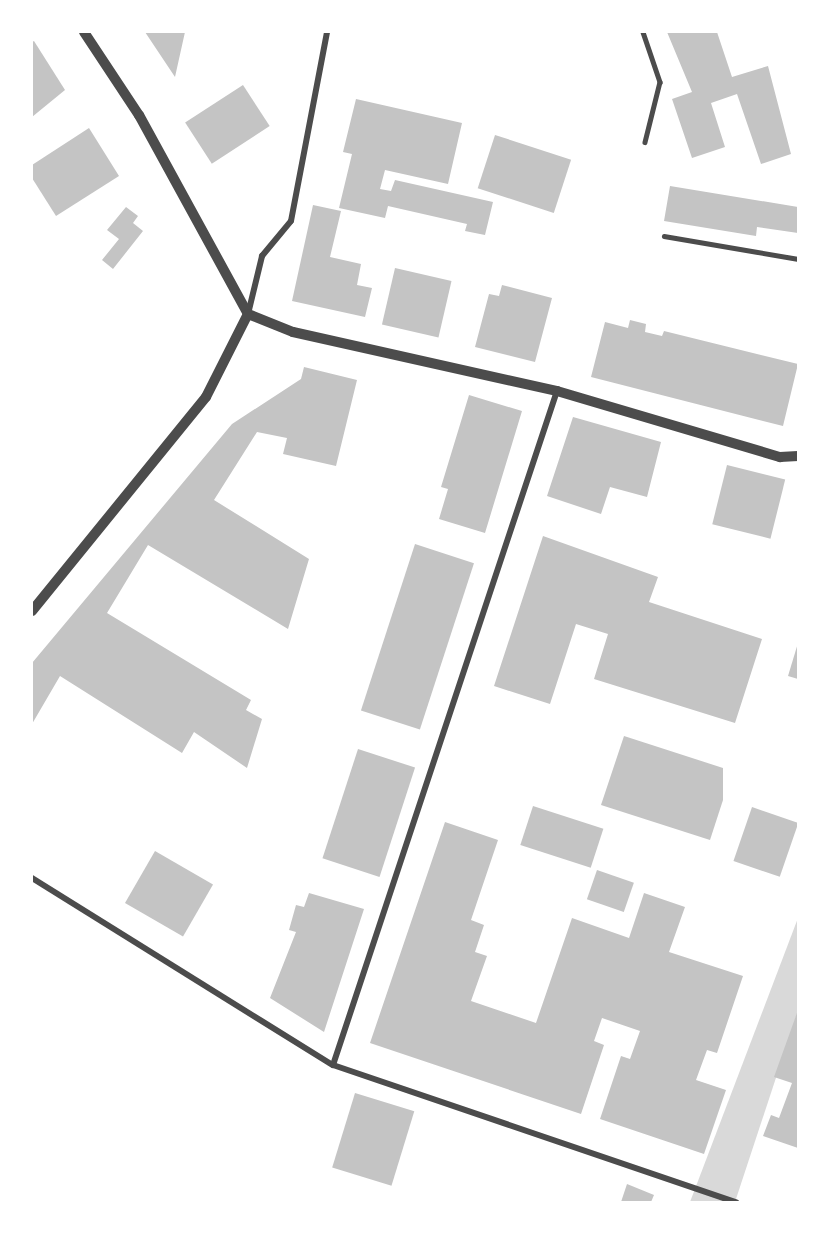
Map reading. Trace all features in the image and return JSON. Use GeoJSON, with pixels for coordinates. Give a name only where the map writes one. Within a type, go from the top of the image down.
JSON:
{"type":"FeatureCollection","features":[{"type":"Feature","properties":{"kind":"street"},"geometry":{"type":"LineString","coordinates":[[84,32],[139,115],[248,314],[293,332],[557,391],[780,457],[798,456]]}},
{"type":"Feature","properties":{"kind":"street"},"geometry":{"type":"LineString","coordinates":[[32,611],[206,397],[248,314],[262,256],[291,221],[327,32]]}},
{"type":"Feature","properties":{"kind":"street"},"geometry":{"type":"LineString","coordinates":[[333,1065],[557,391]]}},
{"type":"Feature","properties":{"kind":"street"},"geometry":{"type":"LineString","coordinates":[[32,878],[333,1065],[736,1203]]}},
{"type":"Feature","properties":{"kind":"lane"},"geometry":{"type":"LineString","coordinates":[[643,32],[660,82],[645,142]]}},
{"type":"Feature","properties":{"kind":"lane"},"geometry":{"type":"LineString","coordinates":[[664,236],[798,259]]}},
{"type":"Feature","properties":{"kind":"shaded area"},"geometry":{"type":"Polygon","coordinates":[[[798,918],[798,1011],[735,1202],[690,1202],[798,918]]]}},
{"type":"Feature","properties":{"kind":"building"},"geometry":{"type":"Polygon","coordinates":[[[145,32],[185,32],[175,77],[145,32]]]}},
{"type":"Feature","properties":{"kind":"building"},"geometry":{"type":"Polygon","coordinates":[[[667,32],[717,32],[732,77],[768,66],[791,154],[761,164],[737,94],[711,103],[725,147],[692,158],[672,99],[692,92],[667,32]]]}},
{"type":"Feature","properties":{"kind":"building"},"geometry":{"type":"Polygon","coordinates":[[[34,41],[65,90],[32,117],[32,42],[34,41]]]}},
{"type":"Feature","properties":{"kind":"building"},"geometry":{"type":"Polygon","coordinates":[[[243,85],[270,126],[212,164],[185,123],[243,85]]]}},
{"type":"Feature","properties":{"kind":"building"},"geometry":{"type":"Polygon","coordinates":[[[356,99],[462,123],[448,184],[385,170],[380,189],[391,191],[395,180],[493,202],[485,235],[465,231],[467,224],[388,206],[385,218],[339,208],[352,154],[343,152],[356,99]]]}},
{"type":"Feature","properties":{"kind":"building"},"geometry":{"type":"Polygon","coordinates":[[[89,128],[119,176],[56,216],[32,178],[32,165],[89,128]]]}},
{"type":"Feature","properties":{"kind":"building"},"geometry":{"type":"Polygon","coordinates":[[[495,135],[571,160],[554,213],[478,188],[495,135]]]}},
{"type":"Feature","properties":{"kind":"building"},"geometry":{"type":"Polygon","coordinates":[[[670,186],[798,207],[798,233],[757,227],[756,236],[664,221],[670,186]]]}},
{"type":"Feature","properties":{"kind":"building"},"geometry":{"type":"Polygon","coordinates":[[[313,205],[341,211],[330,257],[361,264],[357,285],[372,288],[365,317],[292,301],[313,205]]]}},
{"type":"Feature","properties":{"kind":"building"},"geometry":{"type":"Polygon","coordinates":[[[126,207],[138,216],[133,223],[143,231],[113,269],[102,260],[119,239],[107,230],[126,207]]]}},
{"type":"Feature","properties":{"kind":"building"},"geometry":{"type":"Polygon","coordinates":[[[395,268],[452,281],[438,338],[382,325],[395,268]]]}},
{"type":"Feature","properties":{"kind":"building"},"geometry":{"type":"Polygon","coordinates":[[[502,285],[552,298],[535,362],[475,347],[489,294],[499,296],[502,285]]]}},
{"type":"Feature","properties":{"kind":"building"},"geometry":{"type":"Polygon","coordinates":[[[630,320],[646,324],[645,332],[662,336],[664,331],[798,364],[783,426],[591,377],[605,322],[628,328],[630,320]]]}},
{"type":"Feature","properties":{"kind":"building"},"geometry":{"type":"Polygon","coordinates":[[[304,367],[357,380],[336,466],[283,454],[287,438],[257,432],[214,500],[309,559],[288,629],[148,545],[107,613],[251,700],[246,710],[262,719],[247,768],[194,732],[182,753],[60,676],[32,724],[32,663],[232,424],[301,379],[304,367]]]}},
{"type":"Feature","properties":{"kind":"building"},"geometry":{"type":"Polygon","coordinates":[[[469,395],[522,411],[485,533],[439,519],[448,489],[441,487],[469,395]]]}},
{"type":"Feature","properties":{"kind":"building"},"geometry":{"type":"Polygon","coordinates":[[[573,417],[661,442],[647,497],[610,487],[601,514],[547,496],[573,417]]]}},
{"type":"Feature","properties":{"kind":"building"},"geometry":{"type":"Polygon","coordinates":[[[727,465],[785,480],[770,539],[712,524],[727,465]]]}},
{"type":"Feature","properties":{"kind":"building"},"geometry":{"type":"Polygon","coordinates":[[[543,536],[658,577],[649,602],[762,639],[735,723],[594,679],[608,634],[576,624],[550,704],[494,686],[543,536]]]}},
{"type":"Feature","properties":{"kind":"building"},"geometry":{"type":"Polygon","coordinates":[[[415,544],[474,563],[420,730],[361,710],[415,544]]]}},
{"type":"Feature","properties":{"kind":"building"},"geometry":{"type":"Polygon","coordinates":[[[798,643],[798,679],[788,676],[798,643]]]}},
{"type":"Feature","properties":{"kind":"building"},"geometry":{"type":"Polygon","coordinates":[[[624,736],[723,768],[723,800],[710,840],[601,805],[624,736]]]}},
{"type":"Feature","properties":{"kind":"building"},"geometry":{"type":"Polygon","coordinates":[[[358,749],[415,768],[380,877],[322,858],[358,749]]]}},
{"type":"Feature","properties":{"kind":"building"},"geometry":{"type":"Polygon","coordinates":[[[533,806],[603,829],[591,868],[520,845],[533,806]]]}},
{"type":"Feature","properties":{"kind":"building"},"geometry":{"type":"Polygon","coordinates":[[[752,807],[798,823],[780,877],[733,861],[752,807]]]}},
{"type":"Feature","properties":{"kind":"building"},"geometry":{"type":"Polygon","coordinates":[[[445,822],[498,840],[471,920],[484,925],[475,952],[487,956],[471,1001],[536,1023],[572,918],[629,938],[644,893],[685,907],[669,952],[743,976],[717,1053],[707,1050],[696,1080],[726,1090],[704,1154],[600,1119],[621,1056],[630,1059],[640,1031],[602,1018],[594,1041],[604,1045],[581,1114],[370,1043],[445,822]]]}},
{"type":"Feature","properties":{"kind":"building"},"geometry":{"type":"Polygon","coordinates":[[[155,851],[213,884],[183,936],[125,903],[155,851]]]}},
{"type":"Feature","properties":{"kind":"building"},"geometry":{"type":"Polygon","coordinates":[[[597,870],[634,883],[624,912],[587,899],[597,870]]]}},
{"type":"Feature","properties":{"kind":"building"},"geometry":{"type":"Polygon","coordinates":[[[309,893],[364,909],[324,1032],[270,998],[296,932],[289,930],[296,905],[304,907],[309,893]]]}},
{"type":"Feature","properties":{"kind":"building"},"geometry":{"type":"Polygon","coordinates":[[[798,1010],[798,1148],[763,1136],[771,1115],[779,1118],[792,1083],[774,1077],[798,1010]]]}},
{"type":"Feature","properties":{"kind":"building"},"geometry":{"type":"Polygon","coordinates":[[[355,1093],[414,1111],[391,1186],[332,1168],[355,1093]]]}},
{"type":"Feature","properties":{"kind":"building"},"geometry":{"type":"Polygon","coordinates":[[[627,1184],[654,1195],[651,1202],[621,1202],[627,1184]]]}}]}
